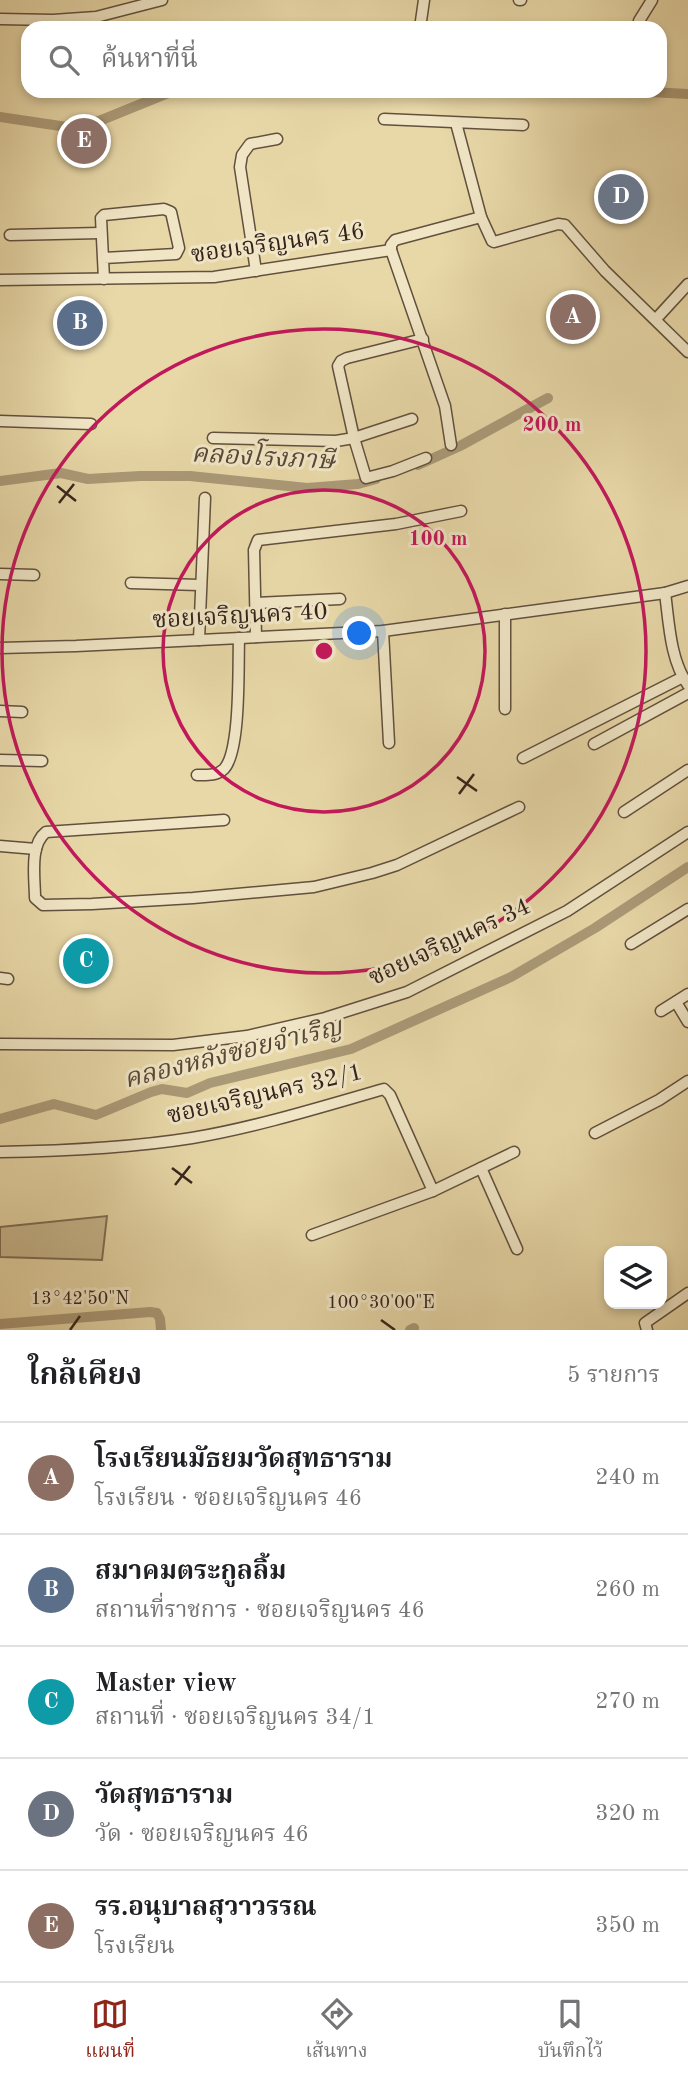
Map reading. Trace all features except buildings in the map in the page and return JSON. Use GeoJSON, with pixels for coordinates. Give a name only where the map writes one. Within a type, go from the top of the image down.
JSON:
{"type":"FeatureCollection","features":[{"type":"Feature","properties":{"kind":"street"},"geometry":{"type":"LineString","coordinates":[[0,19],[76,19],[117,13],[162,0]]}},
{"type":"Feature","properties":{"kind":"street"},"geometry":{"type":"LineString","coordinates":[[421,21],[424,0]]}},
{"type":"Feature","properties":{"kind":"street"},"geometry":{"type":"LineString","coordinates":[[639,21],[653,0]]}},
{"type":"Feature","properties":{"kind":"street"},"geometry":{"type":"LineString","coordinates":[[384,119],[523,125]]}},
{"type":"Feature","properties":{"kind":"street"},"geometry":{"type":"LineString","coordinates":[[456,123],[489,239],[494,242],[558,224],[565,225],[605,271],[688,352]]}},
{"type":"Feature","properties":{"kind":"street"},"geometry":{"type":"LineString","coordinates":[[256,271],[243,191],[241,159],[250,144],[277,139]]}},
{"type":"Feature","properties":{"kind":"street"},"geometry":{"type":"LineString","coordinates":[[104,258],[176,254],[179,248],[173,216],[164,209],[104,215],[100,220],[104,279]]}},
{"type":"Feature","properties":{"kind":"street","name":"ซอยเจริญนคร 46"},"geometry":{"type":"LineString","coordinates":[[0,279],[188,278],[256,271],[391,250],[395,240],[481,217]]}},
{"type":"Feature","properties":{"kind":"street"},"geometry":{"type":"LineString","coordinates":[[10,235],[100,233]]}},
{"type":"Feature","properties":{"kind":"street"},"geometry":{"type":"LineString","coordinates":[[391,250],[445,406],[451,445]]}},
{"type":"Feature","properties":{"kind":"street"},"geometry":{"type":"LineString","coordinates":[[656,319],[688,284]]}},
{"type":"Feature","properties":{"kind":"street"},"geometry":{"type":"LineString","coordinates":[[423,339],[341,361],[338,366],[364,476],[369,479],[426,457]]}},
{"type":"Feature","properties":{"kind":"street"},"geometry":{"type":"LineString","coordinates":[[213,438],[292,441],[354,438],[412,419]]}},
{"type":"Feature","properties":{"kind":"street"},"geometry":{"type":"LineString","coordinates":[[0,421],[91,424]]}},
{"type":"Feature","properties":{"kind":"street"},"geometry":{"type":"LineString","coordinates":[[199,640],[205,498]]}},
{"type":"Feature","properties":{"kind":"street"},"geometry":{"type":"LineString","coordinates":[[257,637],[254,550],[258,540],[397,524],[461,511]]}},
{"type":"Feature","properties":{"kind":"street"},"geometry":{"type":"LineString","coordinates":[[0,575],[34,575]]}},
{"type":"Feature","properties":{"kind":"street"},"geometry":{"type":"LineString","coordinates":[[131,583],[200,585]]}},
{"type":"Feature","properties":{"kind":"street","name":"ซอยเจริญนคร 40"},"geometry":{"type":"LineString","coordinates":[[0,648],[383,631],[665,593],[688,586]]}},
{"type":"Feature","properties":{"kind":"street"},"geometry":{"type":"LineString","coordinates":[[523,758],[685,681],[673,644],[665,593]]}},
{"type":"Feature","properties":{"kind":"street"},"geometry":{"type":"LineString","coordinates":[[256,603],[340,599]]}},
{"type":"Feature","properties":{"kind":"street"},"geometry":{"type":"LineString","coordinates":[[505,614],[505,709]]}},
{"type":"Feature","properties":{"kind":"street"},"geometry":{"type":"LineString","coordinates":[[383,631],[389,743]]}},
{"type":"Feature","properties":{"kind":"street"},"geometry":{"type":"LineString","coordinates":[[197,775],[218,773],[224,769],[233,750],[239,638]]}},
{"type":"Feature","properties":{"kind":"street"},"geometry":{"type":"LineString","coordinates":[[594,744],[688,693]]}},
{"type":"Feature","properties":{"kind":"street"},"geometry":{"type":"LineString","coordinates":[[0,711],[22,712]]}},
{"type":"Feature","properties":{"kind":"street"},"geometry":{"type":"LineString","coordinates":[[0,760],[42,761]]}},
{"type":"Feature","properties":{"kind":"street"},"geometry":{"type":"LineString","coordinates":[[624,812],[688,770]]}},
{"type":"Feature","properties":{"kind":"street"},"geometry":{"type":"LineString","coordinates":[[224,820],[51,830],[41,835],[36,849],[34,898],[43,905],[193,898],[314,887],[397,865],[519,807]]}},
{"type":"Feature","properties":{"kind":"street","name":"ซอยเจริญนคร 34"},"geometry":{"type":"LineString","coordinates":[[0,1044],[173,1045],[247,1036],[325,1018],[407,992],[567,911],[688,832]]}},
{"type":"Feature","properties":{"kind":"street"},"geometry":{"type":"LineString","coordinates":[[0,846],[36,849]]}},
{"type":"Feature","properties":{"kind":"street"},"geometry":{"type":"LineString","coordinates":[[631,944],[688,909]]}},
{"type":"Feature","properties":{"kind":"street"},"geometry":{"type":"LineString","coordinates":[[661,1011],[688,994]]}},
{"type":"Feature","properties":{"kind":"street"},"geometry":{"type":"LineString","coordinates":[[676,1002],[688,1022]]}},
{"type":"Feature","properties":{"kind":"street"},"geometry":{"type":"LineString","coordinates":[[595,1133],[659,1100],[688,1081]]}},
{"type":"Feature","properties":{"kind":"street","name":"ซอยเจริญนคร 32/1"},"geometry":{"type":"LineString","coordinates":[[0,1152],[58,1151],[192,1138],[270,1121],[384,1089],[390,1095],[433,1191]]}},
{"type":"Feature","properties":{"kind":"street"},"geometry":{"type":"LineString","coordinates":[[312,1235],[433,1191],[514,1152]]}},
{"type":"Feature","properties":{"kind":"street"},"geometry":{"type":"LineString","coordinates":[[481,1168],[517,1249]]}},
{"type":"Feature","properties":{"kind":"street"},"geometry":{"type":"LineString","coordinates":[[647,1330],[645,1323],[688,1293]]}},
{"type":"Feature","properties":{"kind":"shaded area"},"geometry":{"type":"Polygon","coordinates":[[[107,1216],[102,1260],[0,1257],[0,1227],[107,1216]]]}},
{"type":"Feature","properties":{"kind":"waterway"},"geometry":{"type":"LineString","coordinates":[[667,93],[688,94]]}},
{"type":"Feature","properties":{"kind":"waterway"},"geometry":{"type":"LineString","coordinates":[[0,117],[67,127],[99,121],[156,98]]}},
{"type":"Feature","properties":{"kind":"waterway","name":"คลองโรงภาษี"},"geometry":{"type":"LineString","coordinates":[[418,465],[460,446],[548,398]]}},
{"type":"Feature","properties":{"kind":"waterway","name":"คลองโรงภาษี"},"geometry":{"type":"LineString","coordinates":[[0,481],[61,473],[88,479],[190,476],[307,488],[358,484],[376,479]]}},
{"type":"Feature","properties":{"kind":"waterway","name":"คลองหลังซอยจำเริญ"},"geometry":{"type":"LineString","coordinates":[[0,1119],[54,1104],[96,1115],[162,1089],[187,1093],[210,1083],[351,1049],[511,977],[595,928],[688,867]]}},
{"type":"Feature","properties":{"kind":"waterway"},"geometry":{"type":"LineString","coordinates":[[0,1324],[150,1312],[157,1313],[161,1330]]}},
{"type":"Feature","properties":{"kind":"waterway"},"geometry":{"type":"LineString","coordinates":[[410,1330],[414,1328]]}},
{"type":"Feature","properties":{"kind":"place","name":"รร.อนุบาลสุวาวรรณ"},"geometry":{"type":"Point","coordinates":[84,141]}},
{"type":"Feature","properties":{"kind":"place","name":"วัดสุทธาราม"},"geometry":{"type":"Point","coordinates":[621,197]}},
{"type":"Feature","properties":{"kind":"place","name":"โรงเรียนมัธยมวัดสุทธาราม"},"geometry":{"type":"Point","coordinates":[573,317]}},
{"type":"Feature","properties":{"kind":"place","name":"สมาคมตระกูลลิ้ม"},"geometry":{"type":"Point","coordinates":[80,323]}},
{"type":"Feature","properties":{"kind":"place","name":"Master view"},"geometry":{"type":"Point","coordinates":[86,961]}}]}
